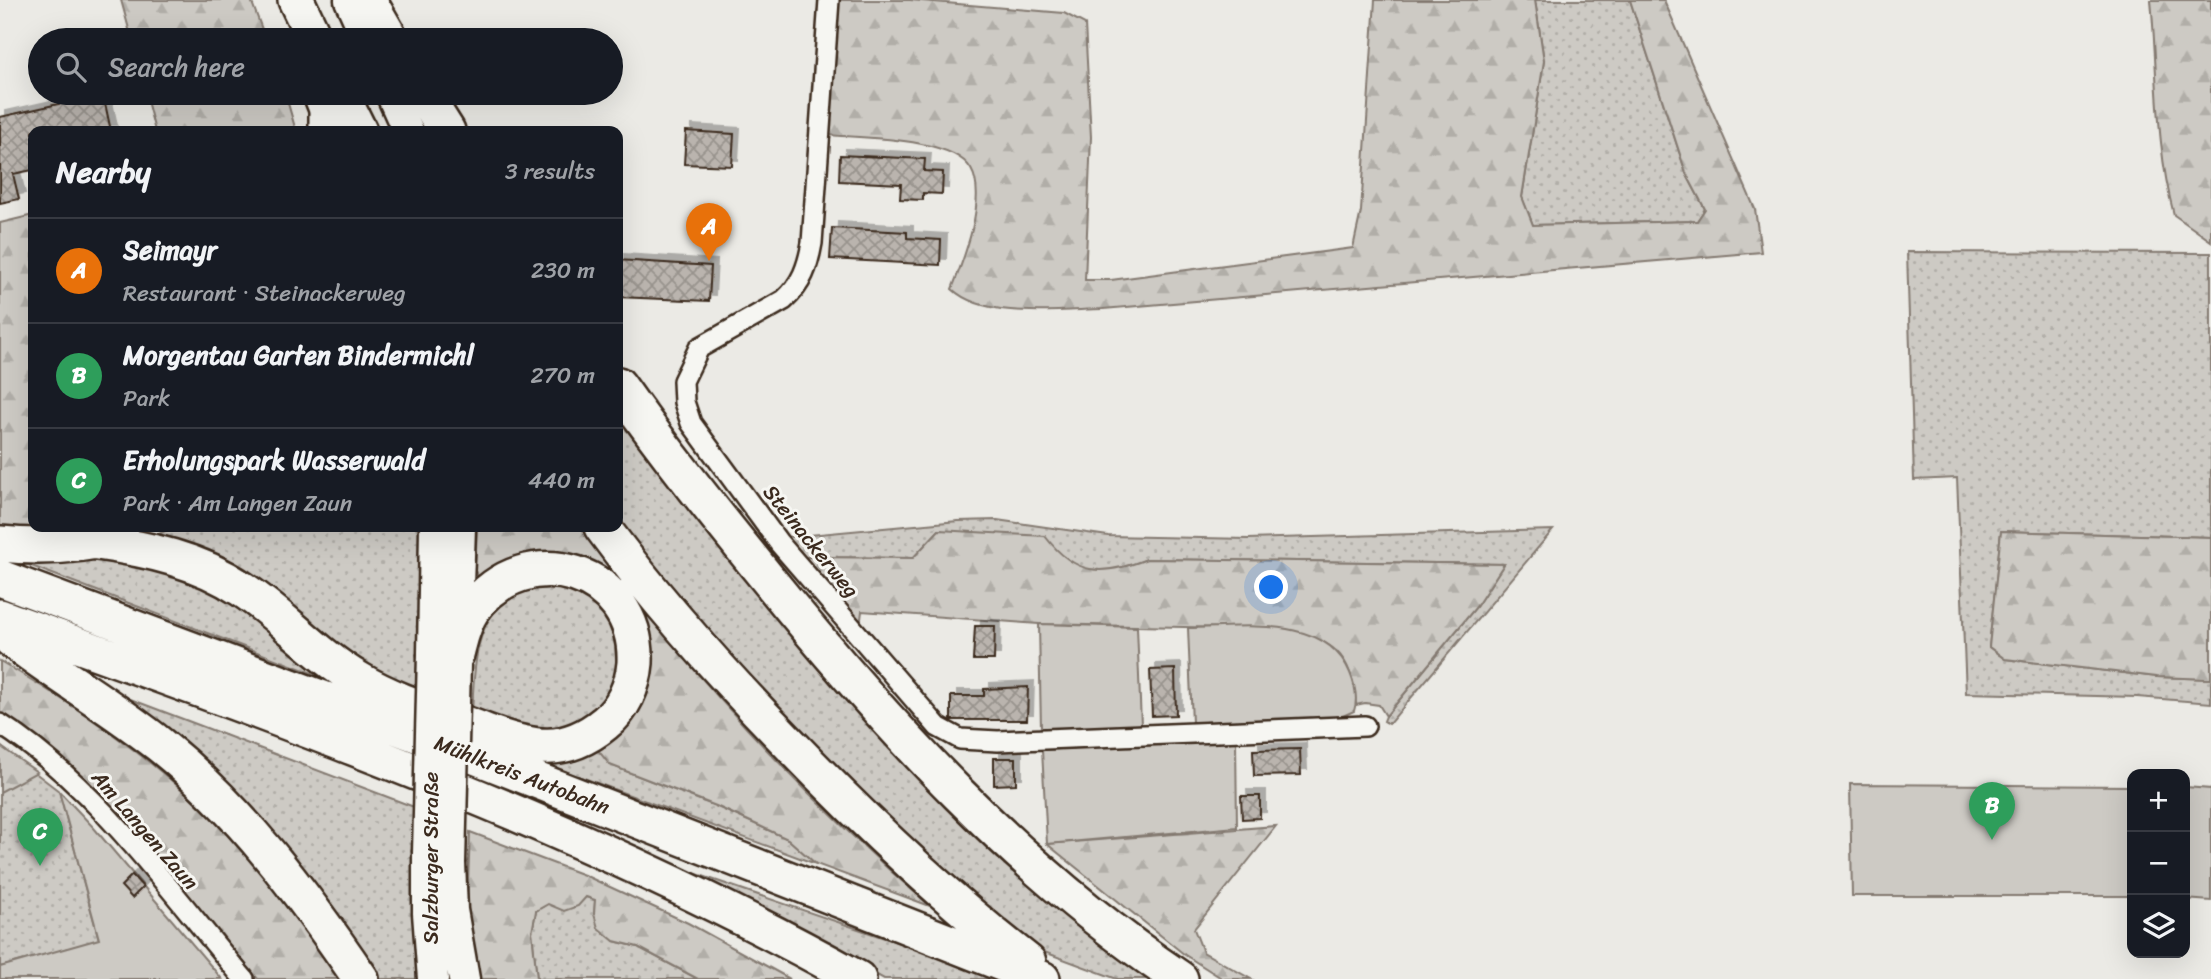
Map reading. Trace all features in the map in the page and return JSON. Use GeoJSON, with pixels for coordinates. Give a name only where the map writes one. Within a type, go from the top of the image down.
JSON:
{"type":"FeatureCollection","features":[{"type":"Feature","properties":{"kind":"highway"},"geometry":{"type":"LineString","coordinates":[[296,0],[309,28]]}},
{"type":"Feature","properties":{"kind":"highway"},"geometry":{"type":"LineString","coordinates":[[368,0],[384,28]]}},
{"type":"Feature","properties":{"kind":"highway"},"geometry":{"type":"LineString","coordinates":[[431,105],[444,126]]}},
{"type":"Feature","properties":{"kind":"highway"},"geometry":{"type":"LineString","coordinates":[[329,113],[351,126]]}},
{"type":"Feature","properties":{"kind":"highway"},"geometry":{"type":"LineString","coordinates":[[623,392],[708,506],[790,607],[947,784],[1070,895],[1180,979]]}},
{"type":"Feature","properties":{"kind":"highway"},"geometry":{"type":"LineString","coordinates":[[0,544],[97,542],[132,532]]}},
{"type":"Feature","properties":{"kind":"highway"},"geometry":{"type":"LineString","coordinates":[[606,532],[649,590],[728,680],[831,786],[911,863],[1050,979]]}},
{"type":"Feature","properties":{"kind":"highway"},"geometry":{"type":"LineString","coordinates":[[97,542],[169,556],[200,566],[242,589],[331,663],[360,682],[524,743],[565,746],[582,741],[610,719],[631,687],[635,649],[627,622],[614,599],[583,576],[554,569],[523,572],[495,587],[471,612],[448,657]]}},
{"type":"Feature","properties":{"kind":"highway","name":"Mühlkreis Autobahn"},"geometry":{"type":"LineString","coordinates":[[0,578],[450,746],[1042,979]]}},
{"type":"Feature","properties":{"kind":"highway"},"geometry":{"type":"LineString","coordinates":[[4,631],[120,715],[197,777],[262,846],[361,979]]}},
{"type":"Feature","properties":{"kind":"highway"},"geometry":{"type":"LineString","coordinates":[[4,631],[485,819],[697,914],[781,955],[819,979]]}},
{"type":"Feature","properties":{"kind":"highway","name":"Mühlkreis Autobahn"},"geometry":{"type":"LineString","coordinates":[[4,631],[455,788],[655,875],[858,979]]}},
{"type":"Feature","properties":{"kind":"main road"},"geometry":{"type":"LineString","coordinates":[[280,0],[292,28]]}},
{"type":"Feature","properties":{"kind":"main road"},"geometry":{"type":"LineString","coordinates":[[350,0],[363,28]]}},
{"type":"Feature","properties":{"kind":"main road"},"geometry":{"type":"LineString","coordinates":[[396,105],[406,126]]}},
{"type":"Feature","properties":{"kind":"main road","name":"Salzburger Straße"},"geometry":{"type":"LineString","coordinates":[[436,532],[448,657]]}},
{"type":"Feature","properties":{"kind":"main road","name":"Salzburger Straße"},"geometry":{"type":"LineString","coordinates":[[433,979],[428,913],[439,858],[448,657],[460,532]]}},
{"type":"Feature","properties":{"kind":"main road","name":"Salzburger Straße"},"geometry":{"type":"LineString","coordinates":[[439,858],[452,910],[464,979]]}},
{"type":"Feature","properties":{"kind":"street","name":"Steinackerweg"},"geometry":{"type":"LineString","coordinates":[[829,0],[812,243],[805,272],[796,289],[784,300],[699,348],[683,381],[684,402],[691,424],[730,477],[779,543],[938,727],[949,735],[998,741],[1365,726]]}},
{"type":"Feature","properties":{"kind":"street","name":"Am Langen Zaun"},"geometry":{"type":"LineString","coordinates":[[0,724],[48,759],[83,791],[244,979]]}},
{"type":"Feature","properties":{"kind":"green space"},"geometry":{"type":"Polygon","coordinates":[[[121,0],[251,0],[262,28],[129,28],[121,0]]]}},
{"type":"Feature","properties":{"kind":"green space"},"geometry":{"type":"Polygon","coordinates":[[[834,0],[910,0],[1064,13],[1085,24],[1091,137],[1085,280],[1111,280],[1353,248],[1361,211],[1375,0],[1535,0],[1544,61],[1522,197],[1533,225],[1697,221],[1705,209],[1686,173],[1630,0],[1664,0],[1755,209],[1761,252],[1103,309],[1024,311],[983,305],[966,299],[952,289],[972,229],[977,196],[976,181],[971,169],[961,158],[946,151],[905,141],[827,135],[834,0]]]}},
{"type":"Feature","properties":{"kind":"green space"},"geometry":{"type":"Polygon","coordinates":[[[1535,0],[1630,0],[1686,173],[1705,209],[1697,221],[1533,225],[1522,197],[1544,61],[1535,0]]]}},
{"type":"Feature","properties":{"kind":"green space"},"geometry":{"type":"Polygon","coordinates":[[[2151,0],[2211,0],[2211,241],[2174,215],[2160,135],[2151,0]]]}},
{"type":"Feature","properties":{"kind":"green space"},"geometry":{"type":"Polygon","coordinates":[[[148,105],[288,105],[295,126],[154,126],[148,105]]]}},
{"type":"Feature","properties":{"kind":"green space"},"geometry":{"type":"Polygon","coordinates":[[[28,216],[28,527],[0,528],[0,223],[28,216]]]}},
{"type":"Feature","properties":{"kind":"green space"},"geometry":{"type":"Polygon","coordinates":[[[1907,252],[2211,253],[2211,537],[2001,531],[1989,647],[2005,659],[2157,677],[2211,679],[2211,703],[2137,697],[1966,693],[1957,478],[1914,480],[1907,252]]]}},
{"type":"Feature","properties":{"kind":"green space"},"geometry":{"type":"Polygon","coordinates":[[[623,414],[702,519],[1159,979],[1117,979],[1017,942],[780,720],[622,532],[623,414]]]}},
{"type":"Feature","properties":{"kind":"green space"},"geometry":{"type":"Polygon","coordinates":[[[997,520],[1108,536],[1248,539],[1553,530],[1389,724],[1384,721],[1386,716],[1476,607],[1504,564],[1147,559],[1117,571],[1083,569],[1059,555],[939,530],[913,558],[803,557],[787,537],[958,521],[997,520]]]}},
{"type":"Feature","properties":{"kind":"green space"},"geometry":{"type":"Polygon","coordinates":[[[939,530],[1045,536],[1056,549],[1079,566],[1104,570],[1147,559],[1504,564],[1476,607],[1386,716],[1379,705],[1356,705],[1354,687],[1345,661],[1327,644],[1301,633],[1284,629],[1039,624],[862,611],[860,627],[803,557],[913,558],[939,530]]]}},
{"type":"Feature","properties":{"kind":"green space"},"geometry":{"type":"Polygon","coordinates":[[[2001,531],[2211,537],[2211,679],[2157,677],[2005,659],[1989,647],[2001,531]]]}},
{"type":"Feature","properties":{"kind":"green space"},"geometry":{"type":"Polygon","coordinates":[[[163,532],[421,532],[417,694],[145,540],[163,532]]]}},
{"type":"Feature","properties":{"kind":"green space"},"geometry":{"type":"Polygon","coordinates":[[[477,532],[585,532],[660,629],[745,727],[835,819],[930,906],[816,864],[788,839],[716,806],[610,765],[598,750],[626,728],[646,695],[651,646],[633,599],[596,570],[480,579],[475,571],[477,532]]]}},
{"type":"Feature","properties":{"kind":"green space"},"geometry":{"type":"Polygon","coordinates":[[[0,554],[148,561],[236,599],[354,689],[0,554]]]}},
{"type":"Feature","properties":{"kind":"green space"},"geometry":{"type":"Polygon","coordinates":[[[537,585],[571,592],[596,605],[605,615],[615,644],[615,674],[603,704],[589,716],[553,736],[472,716],[478,650],[489,620],[511,595],[537,585]]]}},
{"type":"Feature","properties":{"kind":"green space"},"geometry":{"type":"Polygon","coordinates":[[[1039,624],[1137,627],[1141,725],[1041,729],[1039,624]]]}},
{"type":"Feature","properties":{"kind":"green space"},"geometry":{"type":"Polygon","coordinates":[[[1188,628],[1280,628],[1302,632],[1322,641],[1338,654],[1350,673],[1355,692],[1354,711],[1334,720],[1192,723],[1188,628]]]}},
{"type":"Feature","properties":{"kind":"green space"},"geometry":{"type":"Polygon","coordinates":[[[0,661],[125,743],[183,791],[250,859],[345,979],[258,979],[169,871],[107,802],[74,770],[0,715],[0,661]]]}},
{"type":"Feature","properties":{"kind":"green space"},"geometry":{"type":"Polygon","coordinates":[[[96,686],[414,807],[423,979],[373,979],[96,686]]]}},
{"type":"Feature","properties":{"kind":"green space"},"geometry":{"type":"Polygon","coordinates":[[[1236,740],[1237,827],[1047,844],[1042,750],[1236,740]]]}},
{"type":"Feature","properties":{"kind":"green space"},"geometry":{"type":"Polygon","coordinates":[[[0,746],[59,791],[99,940],[0,967],[0,746]]]}},
{"type":"Feature","properties":{"kind":"green space"},"geometry":{"type":"Polygon","coordinates":[[[0,746],[37,772],[0,792],[0,746]]]}},
{"type":"Feature","properties":{"kind":"green space"},"geometry":{"type":"Polygon","coordinates":[[[598,750],[610,765],[715,806],[788,839],[816,864],[535,760],[577,757],[598,750]]]}},
{"type":"Feature","properties":{"kind":"green space"},"geometry":{"type":"Polygon","coordinates":[[[1850,784],[2127,786],[2127,896],[1852,896],[1850,784]]]}},
{"type":"Feature","properties":{"kind":"green space"},"geometry":{"type":"Polygon","coordinates":[[[2190,787],[2211,789],[2211,901],[2190,899],[2190,787]]]}},
{"type":"Feature","properties":{"kind":"green space"},"geometry":{"type":"Polygon","coordinates":[[[59,791],[94,828],[222,979],[0,979],[0,967],[99,939],[59,791]]]}},
{"type":"Feature","properties":{"kind":"green space"},"geometry":{"type":"Polygon","coordinates":[[[1276,826],[1194,929],[1203,952],[1251,979],[1223,979],[1185,955],[1047,844],[1276,826]]]}},
{"type":"Feature","properties":{"kind":"green space"},"geometry":{"type":"Polygon","coordinates":[[[470,832],[584,875],[688,923],[790,979],[698,979],[638,947],[614,941],[598,928],[594,914],[595,900],[586,897],[578,906],[564,911],[548,904],[536,911],[532,932],[537,979],[479,979],[467,908],[470,832]]]}},
{"type":"Feature","properties":{"kind":"green space"},"geometry":{"type":"Polygon","coordinates":[[[647,857],[1005,979],[884,979],[788,926],[647,857]]]}},
{"type":"Feature","properties":{"kind":"green space"},"geometry":{"type":"Polygon","coordinates":[[[586,897],[595,900],[594,914],[614,941],[638,947],[698,979],[537,979],[532,932],[536,911],[547,904],[586,897]]]}},
{"type":"Feature","properties":{"kind":"building"},"geometry":{"type":"Polygon","coordinates":[[[54,105],[105,105],[110,126],[28,126],[28,171],[13,174],[19,199],[0,203],[0,117],[54,105]]]}},
{"type":"Feature","properties":{"kind":"building"},"geometry":{"type":"Polygon","coordinates":[[[686,131],[734,134],[732,166],[684,164],[686,131]]]}},
{"type":"Feature","properties":{"kind":"building"},"geometry":{"type":"Polygon","coordinates":[[[840,155],[925,159],[924,171],[943,172],[942,194],[923,193],[923,200],[900,199],[901,184],[839,181],[840,155]]]}},
{"type":"Feature","properties":{"kind":"building"},"geometry":{"type":"Polygon","coordinates":[[[832,228],[907,232],[907,238],[941,240],[940,265],[830,259],[832,228]]]}},
{"type":"Feature","properties":{"kind":"building"},"geometry":{"type":"Polygon","coordinates":[[[623,260],[711,266],[709,301],[623,297],[623,260]]]}},
{"type":"Feature","properties":{"kind":"building"},"geometry":{"type":"Polygon","coordinates":[[[975,626],[995,626],[994,660],[973,660],[975,626]]]}},
{"type":"Feature","properties":{"kind":"building"},"geometry":{"type":"Polygon","coordinates":[[[1175,669],[1176,715],[1152,716],[1150,670],[1175,669]]]}},
{"type":"Feature","properties":{"kind":"building"},"geometry":{"type":"Polygon","coordinates":[[[1028,687],[1027,720],[951,720],[951,696],[984,696],[984,689],[1028,687]]]}},
{"type":"Feature","properties":{"kind":"building"},"geometry":{"type":"Polygon","coordinates":[[[1300,749],[1301,775],[1254,776],[1253,750],[1300,749]]]}},
{"type":"Feature","properties":{"kind":"building"},"geometry":{"type":"Polygon","coordinates":[[[994,758],[1016,758],[1016,784],[994,785],[994,758]]]}},
{"type":"Feature","properties":{"kind":"building"},"geometry":{"type":"Polygon","coordinates":[[[1241,796],[1260,796],[1260,818],[1242,819],[1241,796]]]}},
{"type":"Feature","properties":{"kind":"building"},"geometry":{"type":"Polygon","coordinates":[[[132,875],[143,887],[132,898],[121,886],[132,875]]]}},
{"type":"Feature","properties":{"kind":"place","name":"Seimayr"},"geometry":{"type":"Point","coordinates":[709,261]}},
{"type":"Feature","properties":{"kind":"place","name":"Morgentau Garten Bindermichl"},"geometry":{"type":"Point","coordinates":[1992,840]}},
{"type":"Feature","properties":{"kind":"place","name":"Erholungspark Wasserwald"},"geometry":{"type":"Point","coordinates":[40,866]}}]}
